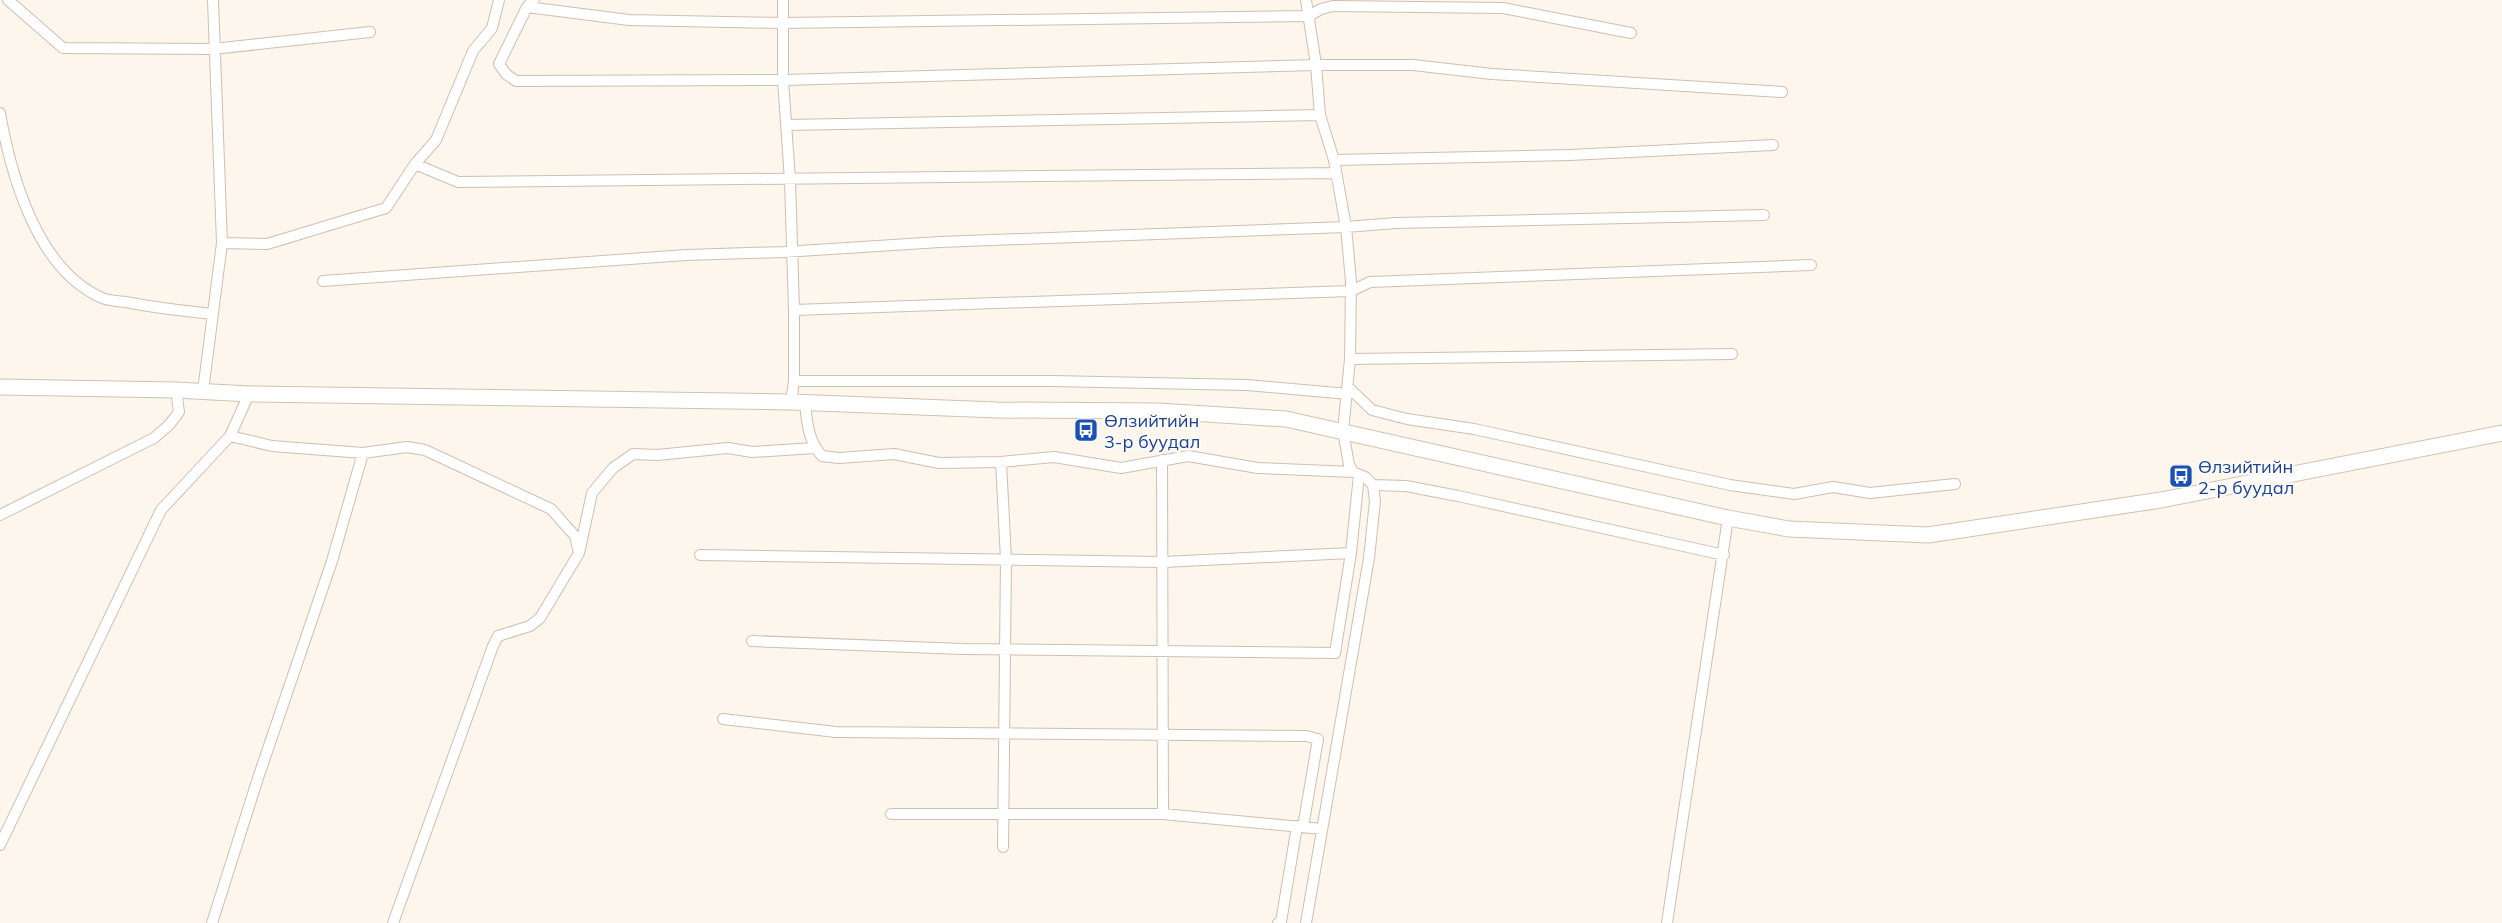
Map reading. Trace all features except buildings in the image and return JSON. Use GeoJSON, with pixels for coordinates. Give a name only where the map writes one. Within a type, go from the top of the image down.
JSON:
{"type":"FeatureCollection","features":[{"type":"Feature","properties":{"kind":"main road"},"geometry":{"type":"LineString","coordinates":[[0,387],[176,390],[249,394],[798,402],[997,410],[1158,411],[1286,419],[1728,518],[1788,529],[1928,535],[2161,500],[2502,433]]}},
{"type":"Feature","properties":{"kind":"street"},"geometry":{"type":"LineString","coordinates":[[8,0],[63,48],[213,49],[370,32]]}},
{"type":"Feature","properties":{"kind":"street"},"geometry":{"type":"LineString","coordinates":[[203,391],[222,243],[212,0]]}},
{"type":"Feature","properties":{"kind":"street"},"geometry":{"type":"LineString","coordinates":[[222,243],[267,244],[386,208],[415,164],[436,140],[473,51],[492,28],[499,0]]}},
{"type":"Feature","properties":{"kind":"street"},"geometry":{"type":"LineString","coordinates":[[783,0],[783,80],[790,180],[794,381],[798,402],[809,433],[815,448],[822,456],[839,458],[866,454],[894,454],[939,463],[1001,462],[1054,457],[1120,468],[1188,456],[1258,468],[1356,473]]}},
{"type":"Feature","properties":{"kind":"street"},"geometry":{"type":"LineString","coordinates":[[1306,0],[1316,65],[1320,116],[1334,160],[1346,227],[1351,291],[1350,359],[1343,431],[1348,465],[1373,485],[1406,486],[1458,496],[1724,555]]}},
{"type":"Feature","properties":{"kind":"street"},"geometry":{"type":"LineString","coordinates":[[1632,33],[1504,8],[1333,6],[1321,9],[1309,16],[783,23],[629,20],[530,4],[499,64],[506,74],[516,81],[783,80],[1316,65],[1413,65],[1492,74],[1782,92]]}},
{"type":"Feature","properties":{"kind":"street"},"geometry":{"type":"LineString","coordinates":[[0,113],[3,142],[34,226],[58,265],[74,280],[101,298],[213,314]]}},
{"type":"Feature","properties":{"kind":"street"},"geometry":{"type":"LineString","coordinates":[[786,125],[1320,116]]}},
{"type":"Feature","properties":{"kind":"street"},"geometry":{"type":"LineString","coordinates":[[1334,160],[1570,155],[1773,145]]}},
{"type":"Feature","properties":{"kind":"street"},"geometry":{"type":"LineString","coordinates":[[415,164],[458,182],[1336,173]]}},
{"type":"Feature","properties":{"kind":"street"},"geometry":{"type":"LineString","coordinates":[[323,281],[686,255],[792,252],[940,242],[1346,227],[1396,223],[1764,215]]}},
{"type":"Feature","properties":{"kind":"street"},"geometry":{"type":"LineString","coordinates":[[794,310],[1351,291],[1370,282],[1812,265]]}},
{"type":"Feature","properties":{"kind":"street"},"geometry":{"type":"LineString","coordinates":[[1350,359],[1732,354]]}},
{"type":"Feature","properties":{"kind":"street"},"geometry":{"type":"LineString","coordinates":[[794,381],[1052,380],[1238,384],[1348,391],[1372,410],[1406,419],[1474,429],[1730,486],[1794,494],[1833,487],[1870,493],[1955,484]]}},
{"type":"Feature","properties":{"kind":"street"},"geometry":{"type":"LineString","coordinates":[[0,515],[154,438],[170,425],[179,412],[176,390]]}},
{"type":"Feature","properties":{"kind":"street"},"geometry":{"type":"LineString","coordinates":[[0,844],[161,510],[230,436],[249,394]]}},
{"type":"Feature","properties":{"kind":"street"},"geometry":{"type":"LineString","coordinates":[[230,436],[272,446],[363,453],[407,447],[425,450],[472,470],[552,509],[575,536],[579,553]]}},
{"type":"Feature","properties":{"kind":"street"},"geometry":{"type":"LineString","coordinates":[[394,923],[493,646],[498,636],[530,626],[540,618],[579,553],[592,493],[613,468],[632,454],[657,455],[728,448],[752,452],[815,448]]}},
{"type":"Feature","properties":{"kind":"street"},"geometry":{"type":"LineString","coordinates":[[212,923],[258,778],[332,561],[363,453]]}},
{"type":"Feature","properties":{"kind":"street"},"geometry":{"type":"LineString","coordinates":[[1162,460],[1163,814]]}},
{"type":"Feature","properties":{"kind":"street"},"geometry":{"type":"LineString","coordinates":[[1001,462],[1006,559],[1003,848]]}},
{"type":"Feature","properties":{"kind":"street"},"geometry":{"type":"LineString","coordinates":[[752,641],[1006,649],[1335,653],[1351,553],[1356,473]]}},
{"type":"Feature","properties":{"kind":"street"},"geometry":{"type":"LineString","coordinates":[[1306,923],[1369,558],[1375,501],[1373,485]]}},
{"type":"Feature","properties":{"kind":"street"},"geometry":{"type":"LineString","coordinates":[[1667,923],[1724,555],[1728,518]]}},
{"type":"Feature","properties":{"kind":"street"},"geometry":{"type":"LineString","coordinates":[[700,555],[1163,562],[1351,553]]}},
{"type":"Feature","properties":{"kind":"street"},"geometry":{"type":"LineString","coordinates":[[723,719],[836,732],[1306,736],[1318,739],[1280,923]]}},
{"type":"Feature","properties":{"kind":"street"},"geometry":{"type":"LineString","coordinates":[[891,814],[1163,814],[1322,829]]}},
{"type":"Feature","properties":{"kind":"place","name":"Өлзийтийн 3-р буудал"},"geometry":{"type":"Point","coordinates":[1086,430]}},
{"type":"Feature","properties":{"kind":"place","name":"Өлзийтийн 2-р буудал"},"geometry":{"type":"Point","coordinates":[2181,476]}}]}
